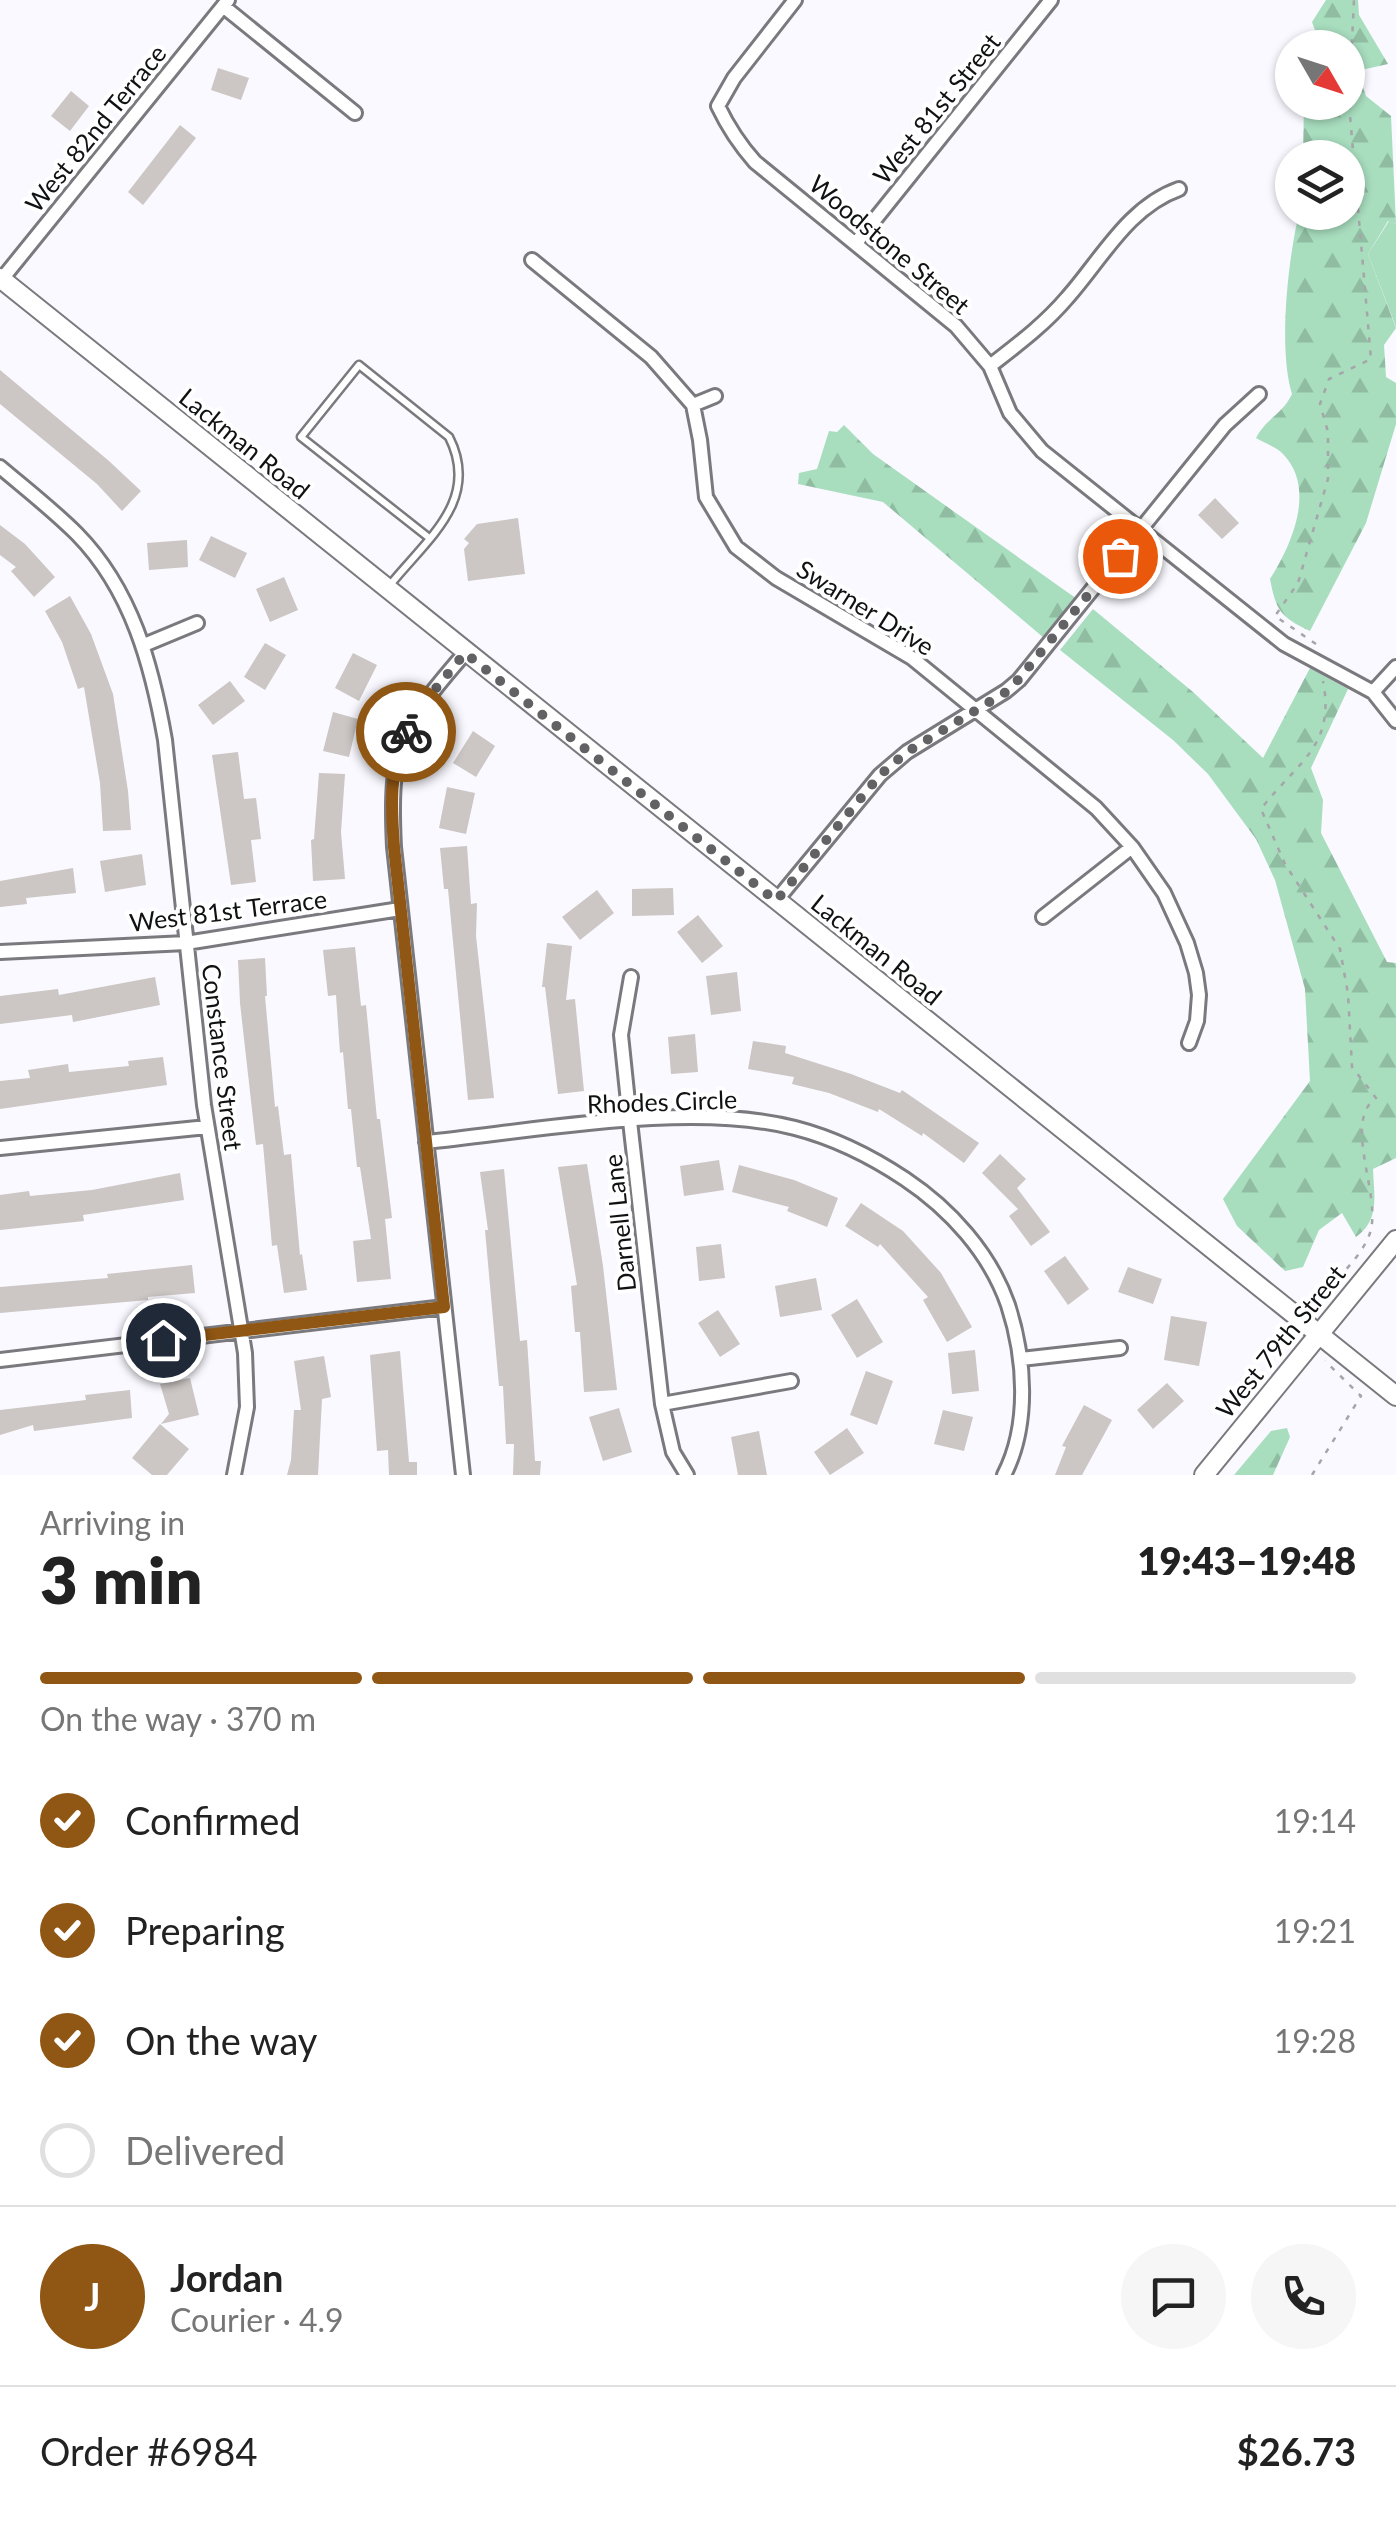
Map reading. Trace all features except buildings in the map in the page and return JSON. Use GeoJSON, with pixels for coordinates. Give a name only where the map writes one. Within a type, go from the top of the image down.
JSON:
{"type":"FeatureCollection","features":[{"type":"Feature","properties":{"kind":"main road","name":"Lackman Road"},"geometry":{"type":"LineString","coordinates":[[1,278],[1396,1396]]}},
{"type":"Feature","properties":{"kind":"main road","name":"West 79th Street"},"geometry":{"type":"LineString","coordinates":[[1204,1475],[1396,1240]]}},
{"type":"Feature","properties":{"kind":"street","name":"Woodstone Street"},"geometry":{"type":"LineString","coordinates":[[795,0],[734,78],[718,106],[730,131],[755,162],[956,326],[990,366],[1010,413],[1025,435],[1273,636],[1374,692],[1396,721]]}},
{"type":"Feature","properties":{"kind":"street","name":"West 81st Street"},"geometry":{"type":"LineString","coordinates":[[856,243],[1051,0]]}},
{"type":"Feature","properties":{"kind":"street","name":"West 82nd Terrace"},"geometry":{"type":"LineString","coordinates":[[1,278],[226,3],[355,113]]}},
{"type":"Feature","properties":{"kind":"street"},"geometry":{"type":"LineString","coordinates":[[990,366],[1042,326],[1133,218],[1162,195],[1179,189]]}},
{"type":"Feature","properties":{"kind":"street"},"geometry":{"type":"LineString","coordinates":[[532,260],[651,356],[693,405],[716,396]]}},
{"type":"Feature","properties":{"kind":"street"},"geometry":{"type":"LineString","coordinates":[[776,901],[880,775],[907,752],[1006,692],[1226,425],[1260,394]]}},
{"type":"Feature","properties":{"kind":"street","name":"Swarner Drive"},"geometry":{"type":"LineString","coordinates":[[693,405],[706,497],[736,548],[776,578],[912,658],[1096,808],[1132,847],[1164,893],[1191,958],[1199,995],[1197,1020],[1189,1044]]}},
{"type":"Feature","properties":{"kind":"street","name":"Constance Street"},"geometry":{"type":"LineString","coordinates":[[0,468],[80,537],[118,589],[144,644],[165,740],[207,1127],[241,1330],[247,1407],[234,1475]]}},
{"type":"Feature","properties":{"kind":"street"},"geometry":{"type":"LineString","coordinates":[[144,644],[197,624]]}},
{"type":"Feature","properties":{"kind":"street"},"geometry":{"type":"LineString","coordinates":[[463,1475],[400,909],[391,792],[395,756],[414,715],[465,653]]}},
{"type":"Feature","properties":{"kind":"street"},"geometry":{"type":"LineString","coordinates":[[1374,692],[1396,667]]}},
{"type":"Feature","properties":{"kind":"street"},"geometry":{"type":"LineString","coordinates":[[1043,918],[1132,847]]}},
{"type":"Feature","properties":{"kind":"street","name":"West 81st Terrace"},"geometry":{"type":"LineString","coordinates":[[0,952],[186,942],[400,909]]}},
{"type":"Feature","properties":{"kind":"street","name":"Darnell Lane"},"geometry":{"type":"LineString","coordinates":[[632,977],[621,1035],[630,1121],[662,1404],[674,1452],[686,1475]]}},
{"type":"Feature","properties":{"kind":"street","name":"Rhodes Circle"},"geometry":{"type":"LineString","coordinates":[[426,1142],[630,1121],[702,1118],[796,1128],[887,1167],[934,1198],[998,1276],[1018,1337],[1020,1359],[1021,1413],[1011,1462],[1004,1475]]}},
{"type":"Feature","properties":{"kind":"street"},"geometry":{"type":"LineString","coordinates":[[0,1148],[207,1127]]}},
{"type":"Feature","properties":{"kind":"street"},"geometry":{"type":"LineString","coordinates":[[0,1360],[444,1307]]}},
{"type":"Feature","properties":{"kind":"street"},"geometry":{"type":"LineString","coordinates":[[1020,1359],[1120,1348]]}},
{"type":"Feature","properties":{"kind":"street"},"geometry":{"type":"LineString","coordinates":[[662,1404],[791,1382]]}},
{"type":"Feature","properties":{"kind":"lane"},"geometry":{"type":"LineString","coordinates":[[386,590],[428,538],[456,503],[460,482],[456,450],[450,437],[359,364],[301,437],[428,538]]}},
{"type":"Feature","properties":{"kind":"path"},"geometry":{"type":"LineString","coordinates":[[1354,0],[1349,104],[1371,359],[1329,380],[1324,392],[1320,404],[1328,432],[1328,479],[1298,583],[1276,616],[1316,641],[1328,705],[1319,740],[1308,759],[1261,809],[1284,864],[1340,949],[1348,994],[1352,1067],[1376,1098]]}},
{"type":"Feature","properties":{"kind":"green space"},"geometry":{"type":"Polygon","coordinates":[[[1326,0],[1358,0],[1359,15],[1388,64],[1365,69],[1365,30],[1315,30],[1312,22],[1326,0]]]}},
{"type":"Feature","properties":{"kind":"green space"},"geometry":{"type":"Polygon","coordinates":[[[1365,93],[1391,116],[1396,224],[1388,221],[1368,254],[1396,328],[1384,345],[1386,377],[1396,383],[1396,424],[1366,523],[1310,631],[1281,611],[1270,579],[1292,534],[1298,484],[1283,454],[1256,438],[1292,394],[1286,353],[1286,304],[1296,230],[1365,230],[1365,140],[1303,140],[1304,120],[1365,120],[1365,93]]]}},
{"type":"Feature","properties":{"kind":"green space"},"geometry":{"type":"Polygon","coordinates":[[[1389,221],[1396,224],[1396,327],[1368,254],[1389,221]]]}},
{"type":"Feature","properties":{"kind":"green space"},"geometry":{"type":"Polygon","coordinates":[[[844,425],[873,454],[1077,599],[1044,638],[883,502],[798,484],[799,473],[817,469],[829,431],[837,432],[844,425]]]}},
{"type":"Feature","properties":{"kind":"green space"},"geometry":{"type":"Polygon","coordinates":[[[1093,609],[1193,692],[1263,758],[1310,668],[1348,689],[1311,768],[1323,800],[1321,833],[1387,962],[1396,963],[1396,1158],[1373,1169],[1374,1207],[1364,1230],[1356,1237],[1342,1213],[1319,1230],[1303,1267],[1285,1271],[1237,1226],[1223,1199],[1310,1081],[1305,989],[1275,880],[1256,839],[1208,774],[1173,740],[1060,650],[1093,609]]]}},
{"type":"Feature","properties":{"kind":"green space"},"geometry":{"type":"Polygon","coordinates":[[[1287,1428],[1290,1437],[1273,1475],[1234,1475],[1271,1431],[1287,1428]]]}},
{"type":"Feature","properties":{"kind":"way so far"},"geometry":{"type":"LineString","coordinates":[[406,732],[414,715],[465,653],[776,901],[880,775],[907,752],[1006,692],[1018,680],[1120,556]]}},
{"type":"Feature","properties":{"kind":"route"},"geometry":{"type":"LineString","coordinates":[[163,1340],[444,1307],[394,847],[391,792],[395,756],[406,732]]}}]}
